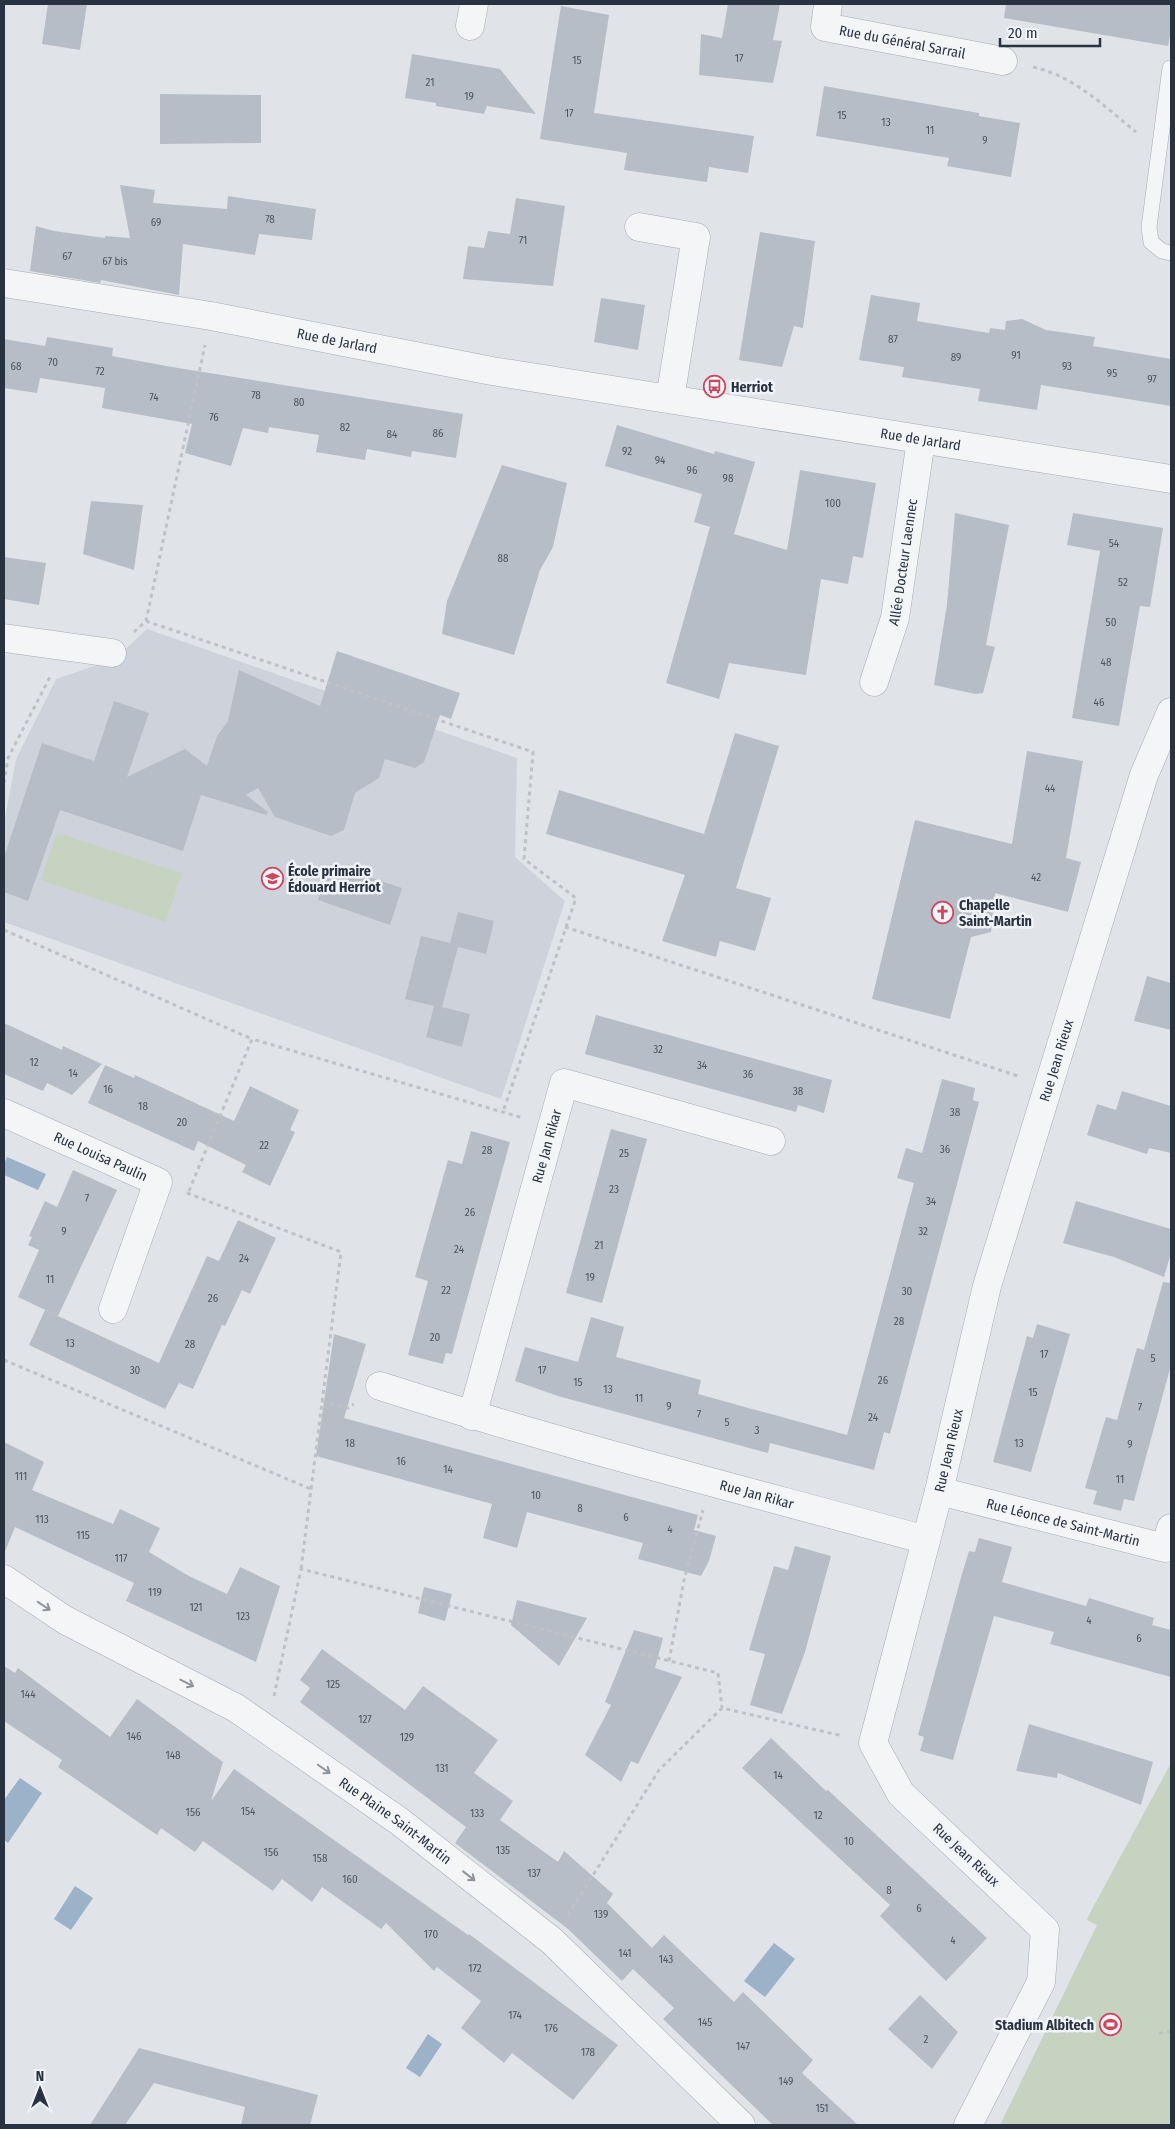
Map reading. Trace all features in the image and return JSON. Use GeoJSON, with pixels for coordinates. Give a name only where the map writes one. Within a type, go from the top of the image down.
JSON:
{"type":"FeatureCollection","features":[{"type":"Feature","properties":{"kind":"street","name":"Rue du Général Sarrail"},"geometry":{"type":"LineString","coordinates":[[828,4],[825,27],[1003,61]]}},
{"type":"Feature","properties":{"kind":"street"},"geometry":{"type":"LineString","coordinates":[[639,227],[696,237],[670,399]]}},
{"type":"Feature","properties":{"kind":"street","name":"Rue de Jarlard"},"geometry":{"type":"LineString","coordinates":[[4,283],[211,316],[492,371],[1171,479]]}},
{"type":"Feature","properties":{"kind":"street","name":"Allée Docteur Laennec"},"geometry":{"type":"LineString","coordinates":[[874,682],[895,618],[921,440]]}},
{"type":"Feature","properties":{"kind":"street"},"geometry":{"type":"LineString","coordinates":[[4,638],[112,653]]}},
{"type":"Feature","properties":{"kind":"street","name":"Rue Jean Rieux"},"geometry":{"type":"LineString","coordinates":[[968,2125],[1041,1982],[1045,1930],[901,1794],[873,1743],[939,1491],[988,1286],[1144,775],[1171,712]]}},
{"type":"Feature","properties":{"kind":"street","name":"Rue Jan Rikar"},"geometry":{"type":"LineString","coordinates":[[472,1416],[564,1083],[771,1141]]}},
{"type":"Feature","properties":{"kind":"street","name":"Rue Louisa Paulin"},"geometry":{"type":"LineString","coordinates":[[4,1113],[158,1182],[113,1309]]}},
{"type":"Feature","properties":{"kind":"street","name":"Rue Jan Rikar"},"geometry":{"type":"LineString","coordinates":[[380,1386],[472,1416],[710,1483],[926,1540]]}},
{"type":"Feature","properties":{"kind":"street","name":"Rue Léonce de Saint-Martin"},"geometry":{"type":"LineString","coordinates":[[939,1491],[1165,1548],[1171,1528]]}},
{"type":"Feature","properties":{"kind":"street","name":"Rue Plaine Saint-Martin"},"geometry":{"type":"LineString","coordinates":[[4,1578],[66,1620],[236,1708],[399,1821],[552,1941],[742,2125]]}},
{"type":"Feature","properties":{"kind":"lane"},"geometry":{"type":"LineString","coordinates":[[1170,68],[1149,227],[1150,242],[1162,251],[1171,252]]}},
{"type":"Feature","properties":{"kind":"path"},"geometry":{"type":"LineString","coordinates":[[1003,61],[1047,70],[1079,86],[1159,151]]}},
{"type":"Feature","properties":{"kind":"path"},"geometry":{"type":"LineString","coordinates":[[112,653],[146,621],[211,316]]}},
{"type":"Feature","properties":{"kind":"path"},"geometry":{"type":"LineString","coordinates":[[146,621],[533,752],[524,859],[576,898],[503,1112]]}},
{"type":"Feature","properties":{"kind":"path"},"geometry":{"type":"LineString","coordinates":[[4,783],[8,758],[53,671]]}},
{"type":"Feature","properties":{"kind":"path"},"geometry":{"type":"LineString","coordinates":[[566,928],[1048,1086]]}},
{"type":"Feature","properties":{"kind":"path"},"geometry":{"type":"LineString","coordinates":[[4,930],[252,1039],[552,1126]]}},
{"type":"Feature","properties":{"kind":"path"},"geometry":{"type":"LineString","coordinates":[[188,1193],[252,1039]]}},
{"type":"Feature","properties":{"kind":"path"},"geometry":{"type":"LineString","coordinates":[[158,1182],[341,1252],[301,1569],[267,1730]]}},
{"type":"Feature","properties":{"kind":"path"},"geometry":{"type":"LineString","coordinates":[[4,1360],[311,1489]]}},
{"type":"Feature","properties":{"kind":"path"},"geometry":{"type":"LineString","coordinates":[[669,1661],[684,1580],[710,1483]]}},
{"type":"Feature","properties":{"kind":"path"},"geometry":{"type":"LineString","coordinates":[[301,1569],[718,1673],[722,1708]]}},
{"type":"Feature","properties":{"kind":"path"},"geometry":{"type":"LineString","coordinates":[[722,1708],[873,1743]]}},
{"type":"Feature","properties":{"kind":"path"},"geometry":{"type":"LineString","coordinates":[[552,1941],[659,1770],[722,1708]]}},
{"type":"Feature","properties":{"kind":"path"},"geometry":{"type":"LineString","coordinates":[[1158,2033],[1171,2032]]}},
{"type":"Feature","properties":{"kind":"shaded area","name":"École primaire Édouard Herriot"},"geometry":{"type":"Polygon","coordinates":[[[147,629],[517,758],[515,857],[565,901],[501,1099],[4,922],[4,823],[16,759],[56,679],[115,659],[147,629]]]}},
{"type":"Feature","properties":{"kind":"green space"},"geometry":{"type":"Polygon","coordinates":[[[57,833],[182,873],[166,922],[41,880],[57,833]]]}},
{"type":"Feature","properties":{"kind":"green space","name":"Stadium Albitech"},"geometry":{"type":"Polygon","coordinates":[[[1171,1763],[1171,2125],[1000,2125],[1097,1925],[1087,1920],[1091,1911],[1171,1763]]]}},
{"type":"Feature","properties":{"kind":"water"},"geometry":{"type":"Polygon","coordinates":[[[7,1157],[46,1174],[38,1190],[4,1175],[4,1164],[7,1157]]]}},
{"type":"Feature","properties":{"kind":"water"},"geometry":{"type":"Polygon","coordinates":[[[20,1778],[42,1793],[8,1843],[4,1840],[4,1800],[20,1778]]]}},
{"type":"Feature","properties":{"kind":"water"},"geometry":{"type":"Polygon","coordinates":[[[75,1886],[93,1898],[71,1930],[54,1919],[75,1886]]]}},
{"type":"Feature","properties":{"kind":"water"},"geometry":{"type":"Polygon","coordinates":[[[774,1943],[795,1959],[765,1997],[744,1981],[774,1943]]]}},
{"type":"Feature","properties":{"kind":"water"},"geometry":{"type":"Polygon","coordinates":[[[428,2034],[442,2044],[420,2077],[406,2068],[428,2034]]]}},
{"type":"Feature","properties":{"kind":"building"},"geometry":{"type":"Polygon","coordinates":[[[48,4],[87,4],[80,50],[42,44],[48,4]]]}},
{"type":"Feature","properties":{"kind":"building"},"geometry":{"type":"Polygon","coordinates":[[[728,4],[780,4],[773,40],[782,41],[773,83],[699,75],[701,34],[722,38],[728,4]]]}},
{"type":"Feature","properties":{"kind":"building"},"geometry":{"type":"Polygon","coordinates":[[[1006,4],[1171,4],[1171,30],[1168,46],[1004,18],[1006,4]]]}},
{"type":"Feature","properties":{"kind":"building"},"geometry":{"type":"Polygon","coordinates":[[[561,6],[609,15],[594,113],[754,136],[748,173],[709,167],[707,182],[624,170],[627,153],[540,139],[561,6]]]}},
{"type":"Feature","properties":{"kind":"building"},"geometry":{"type":"Polygon","coordinates":[[[412,54],[500,69],[536,114],[487,106],[484,114],[436,106],[436,103],[405,98],[412,54]]]}},
{"type":"Feature","properties":{"kind":"building"},"geometry":{"type":"Polygon","coordinates":[[[824,86],[979,113],[979,116],[1020,123],[1011,177],[947,166],[949,158],[816,136],[824,86]]]}},
{"type":"Feature","properties":{"kind":"building"},"geometry":{"type":"Polygon","coordinates":[[[160,94],[261,95],[261,143],[160,144],[160,94]]]}},
{"type":"Feature","properties":{"kind":"building"},"geometry":{"type":"Polygon","coordinates":[[[120,185],[155,190],[153,203],[227,209],[228,196],[316,209],[312,240],[259,234],[255,255],[183,244],[179,295],[101,280],[100,283],[30,271],[36,226],[54,231],[105,238],[105,236],[130,238],[120,185]]]}},
{"type":"Feature","properties":{"kind":"building"},"geometry":{"type":"Polygon","coordinates":[[[516,198],[565,206],[553,286],[463,279],[468,246],[484,248],[488,231],[510,234],[516,198]]]}},
{"type":"Feature","properties":{"kind":"building"},"geometry":{"type":"Polygon","coordinates":[[[760,232],[815,241],[803,328],[794,326],[782,367],[739,360],[760,232]]]}},
{"type":"Feature","properties":{"kind":"building"},"geometry":{"type":"Polygon","coordinates":[[[871,295],[920,303],[917,321],[989,333],[990,328],[1005,330],[1006,321],[1022,319],[1046,330],[1095,337],[1093,346],[1171,359],[1171,406],[1041,385],[1037,410],[978,401],[980,389],[902,377],[904,367],[859,360],[871,295]]]}},
{"type":"Feature","properties":{"kind":"building"},"geometry":{"type":"Polygon","coordinates":[[[601,298],[645,305],[638,350],[594,342],[601,298]]]}},
{"type":"Feature","properties":{"kind":"building"},"geometry":{"type":"Polygon","coordinates":[[[47,337],[113,348],[112,356],[463,414],[456,458],[412,451],[411,457],[367,449],[365,460],[316,452],[319,435],[269,427],[268,433],[243,428],[231,466],[185,453],[192,424],[102,408],[105,388],[40,378],[37,393],[4,388],[4,339],[45,346],[47,337]]]}},
{"type":"Feature","properties":{"kind":"building"},"geometry":{"type":"Polygon","coordinates":[[[617,425],[714,454],[715,451],[755,462],[734,534],[787,550],[800,470],[876,483],[863,558],[853,556],[848,584],[821,579],[806,675],[729,663],[719,699],[666,683],[710,527],[694,522],[702,494],[605,466],[617,425]]]}},
{"type":"Feature","properties":{"kind":"building"},"geometry":{"type":"Polygon","coordinates":[[[502,465],[567,483],[553,547],[540,570],[514,655],[442,634],[447,601],[502,465]]]}},
{"type":"Feature","properties":{"kind":"building"},"geometry":{"type":"Polygon","coordinates":[[[91,501],[143,505],[134,570],[83,554],[91,501]]]}},
{"type":"Feature","properties":{"kind":"building"},"geometry":{"type":"Polygon","coordinates":[[[955,513],[1009,525],[986,645],[995,647],[983,693],[975,694],[934,685],[947,604],[955,513]]]}},
{"type":"Feature","properties":{"kind":"building"},"geometry":{"type":"Polygon","coordinates":[[[1073,513],[1163,528],[1150,607],[1140,606],[1119,726],[1072,718],[1100,551],[1067,545],[1073,513]]]}},
{"type":"Feature","properties":{"kind":"building"},"geometry":{"type":"Polygon","coordinates":[[[4,557],[46,563],[39,605],[4,599],[4,557]]]}},
{"type":"Feature","properties":{"kind":"building"},"geometry":{"type":"Polygon","coordinates":[[[337,651],[460,693],[451,719],[440,715],[424,762],[415,768],[385,759],[379,778],[355,793],[344,830],[331,836],[275,817],[258,788],[246,795],[268,812],[266,815],[201,795],[183,851],[60,810],[28,901],[4,892],[4,857],[42,743],[94,761],[114,701],[149,713],[127,777],[185,749],[207,766],[217,736],[228,721],[239,670],[320,706],[337,651]]]}},
{"type":"Feature","properties":{"kind":"building"},"geometry":{"type":"Polygon","coordinates":[[[735,733],[779,746],[736,888],[771,898],[755,951],[720,941],[716,957],[662,941],[685,875],[546,834],[559,790],[704,834],[735,733]]]}},
{"type":"Feature","properties":{"kind":"building","name":"Chapelle Saint-Martin"},"geometry":{"type":"Polygon","coordinates":[[[1027,751],[1083,761],[1066,858],[1081,862],[1068,912],[995,893],[991,932],[971,937],[950,1019],[872,999],[915,820],[1012,844],[1027,751]]]}},
{"type":"Feature","properties":{"kind":"building"},"geometry":{"type":"Polygon","coordinates":[[[330,864],[402,888],[390,925],[318,900],[330,864]]]}},
{"type":"Feature","properties":{"kind":"building"},"geometry":{"type":"Polygon","coordinates":[[[458,912],[494,921],[486,954],[458,947],[442,1007],[470,1014],[462,1047],[426,1037],[434,1006],[405,999],[421,936],[450,943],[458,912]]]}},
{"type":"Feature","properties":{"kind":"building"},"geometry":{"type":"Polygon","coordinates":[[[1147,976],[1171,983],[1171,1030],[1134,1021],[1147,976]]]}},
{"type":"Feature","properties":{"kind":"building"},"geometry":{"type":"Polygon","coordinates":[[[596,1015],[832,1080],[824,1113],[798,1105],[796,1112],[585,1054],[596,1015]]]}},
{"type":"Feature","properties":{"kind":"building"},"geometry":{"type":"Polygon","coordinates":[[[4,1023],[62,1050],[63,1046],[102,1064],[72,1095],[47,1083],[43,1091],[4,1074],[4,1023]]]}},
{"type":"Feature","properties":{"kind":"building"},"geometry":{"type":"Polygon","coordinates":[[[105,1065],[134,1078],[135,1075],[234,1121],[250,1086],[299,1110],[290,1130],[295,1132],[270,1186],[242,1172],[246,1165],[198,1141],[194,1151],[88,1103],[105,1065]]]}},
{"type":"Feature","properties":{"kind":"building"},"geometry":{"type":"Polygon","coordinates":[[[942,1079],[975,1088],[973,1100],[979,1102],[890,1434],[884,1432],[874,1470],[770,1443],[768,1453],[558,1396],[515,1381],[525,1347],[578,1362],[591,1317],[624,1327],[616,1357],[701,1380],[698,1394],[847,1435],[914,1183],[897,1178],[906,1148],[922,1153],[942,1079]]]}},
{"type":"Feature","properties":{"kind":"building"},"geometry":{"type":"Polygon","coordinates":[[[1122,1091],[1171,1106],[1171,1153],[1149,1148],[1147,1154],[1087,1135],[1097,1104],[1116,1110],[1122,1091]]]}},
{"type":"Feature","properties":{"kind":"building"},"geometry":{"type":"Polygon","coordinates":[[[611,1129],[647,1139],[602,1303],[566,1293],[611,1129]]]}},
{"type":"Feature","properties":{"kind":"building"},"geometry":{"type":"Polygon","coordinates":[[[471,1131],[510,1142],[452,1354],[446,1353],[443,1364],[408,1355],[428,1281],[415,1277],[448,1160],[462,1164],[471,1131]]]}},
{"type":"Feature","properties":{"kind":"building"},"geometry":{"type":"Polygon","coordinates":[[[73,1170],[117,1190],[58,1316],[18,1297],[39,1250],[28,1245],[32,1237],[29,1236],[45,1201],[57,1207],[73,1170]]]}},
{"type":"Feature","properties":{"kind":"building"},"geometry":{"type":"Polygon","coordinates":[[[1076,1201],[1171,1229],[1171,1253],[1164,1277],[1114,1257],[1063,1243],[1076,1201]]]}},
{"type":"Feature","properties":{"kind":"building"},"geometry":{"type":"Polygon","coordinates":[[[238,1220],[276,1238],[250,1294],[242,1290],[225,1326],[222,1325],[193,1389],[179,1383],[165,1409],[29,1345],[45,1310],[159,1363],[207,1256],[219,1261],[238,1220]]]}},
{"type":"Feature","properties":{"kind":"building"},"geometry":{"type":"Polygon","coordinates":[[[1163,1282],[1171,1283],[1171,1365],[1134,1501],[1124,1499],[1121,1511],[1093,1504],[1097,1491],[1085,1488],[1106,1417],[1117,1420],[1137,1348],[1144,1350],[1163,1282]]]}},
{"type":"Feature","properties":{"kind":"building"},"geometry":{"type":"Polygon","coordinates":[[[1037,1324],[1070,1334],[1031,1472],[993,1462],[1027,1336],[1033,1338],[1037,1324]]]}},
{"type":"Feature","properties":{"kind":"building"},"geometry":{"type":"Polygon","coordinates":[[[334,1334],[366,1344],[344,1418],[698,1515],[694,1530],[716,1536],[709,1561],[701,1576],[638,1559],[643,1543],[527,1512],[517,1548],[483,1538],[492,1504],[316,1456],[334,1334]]]}},
{"type":"Feature","properties":{"kind":"building"},"geometry":{"type":"Polygon","coordinates":[[[4,1442],[44,1462],[32,1490],[113,1524],[120,1509],[160,1528],[149,1552],[187,1575],[227,1594],[240,1567],[280,1586],[256,1662],[126,1601],[134,1583],[15,1527],[4,1554],[4,1442]]]}},
{"type":"Feature","properties":{"kind":"building"},"geometry":{"type":"Polygon","coordinates":[[[979,1538],[1012,1547],[1002,1582],[1086,1606],[1089,1598],[1154,1618],[1152,1625],[1171,1630],[1171,1677],[1050,1644],[1054,1632],[994,1616],[953,1760],[920,1751],[924,1737],[918,1735],[962,1574],[969,1551],[975,1552],[979,1538]]]}},
{"type":"Feature","properties":{"kind":"building"},"geometry":{"type":"Polygon","coordinates":[[[795,1546],[831,1556],[805,1652],[782,1714],[750,1705],[765,1654],[749,1650],[774,1566],[788,1570],[795,1546]]]}},
{"type":"Feature","properties":{"kind":"building"},"geometry":{"type":"Polygon","coordinates":[[[424,1587],[452,1594],[445,1621],[418,1613],[424,1587]]]}},
{"type":"Feature","properties":{"kind":"building"},"geometry":{"type":"Polygon","coordinates":[[[517,1600],[587,1618],[559,1666],[511,1625],[517,1600]]]}},
{"type":"Feature","properties":{"kind":"building"},"geometry":{"type":"Polygon","coordinates":[[[634,1630],[663,1638],[655,1668],[682,1677],[638,1764],[631,1761],[621,1782],[585,1755],[611,1705],[605,1702],[634,1630]]]}},
{"type":"Feature","properties":{"kind":"building"},"geometry":{"type":"Polygon","coordinates":[[[322,1649],[405,1710],[423,1686],[498,1740],[474,1773],[513,1801],[500,1820],[558,1862],[564,1851],[613,1894],[607,1903],[652,1948],[664,1935],[734,2002],[743,1992],[813,2060],[802,2073],[858,2125],[773,2125],[663,2019],[674,2008],[633,1969],[622,1981],[568,1929],[455,1843],[466,1827],[300,1702],[310,1688],[300,1680],[322,1649]]]}},
{"type":"Feature","properties":{"kind":"building"},"geometry":{"type":"Polygon","coordinates":[[[4,1666],[15,1673],[18,1668],[110,1737],[137,1699],[223,1762],[211,1801],[234,1769],[469,1934],[618,2045],[573,2100],[512,2053],[504,2063],[461,2028],[481,2001],[437,1967],[434,1971],[386,1923],[381,1929],[322,1887],[312,1902],[282,1879],[273,1891],[203,1841],[195,1852],[161,1828],[157,1835],[58,1767],[62,1760],[4,1721],[4,1666]]]}},
{"type":"Feature","properties":{"kind":"building"},"geometry":{"type":"Polygon","coordinates":[[[1029,1724],[1153,1762],[1141,1805],[1058,1773],[1057,1778],[1016,1771],[1029,1724]]]}},
{"type":"Feature","properties":{"kind":"building"},"geometry":{"type":"Polygon","coordinates":[[[771,1738],[826,1791],[828,1790],[987,1938],[946,1981],[880,1916],[890,1905],[742,1768],[771,1738]]]}},
{"type":"Feature","properties":{"kind":"building"},"geometry":{"type":"Polygon","coordinates":[[[920,1995],[958,2032],[932,2069],[888,2029],[920,1995]]]}},
{"type":"Feature","properties":{"kind":"building"},"geometry":{"type":"Polygon","coordinates":[[[139,2048],[318,2095],[310,2125],[241,2125],[245,2107],[154,2083],[125,2125],[90,2125],[139,2048]]]}},
{"type":"Feature","properties":{"kind":"place","name":"Herriot"},"geometry":{"type":"Point","coordinates":[715,387]}},
{"type":"Feature","properties":{"kind":"place","name":"École primaire Édouard Herriot"},"geometry":{"type":"Point","coordinates":[272,879]}},
{"type":"Feature","properties":{"kind":"place","name":"Chapelle Saint-Martin"},"geometry":{"type":"Point","coordinates":[943,913]}},
{"type":"Feature","properties":{"kind":"place","name":"Stadium Albitech"},"geometry":{"type":"Point","coordinates":[1110,2025]}}]}
